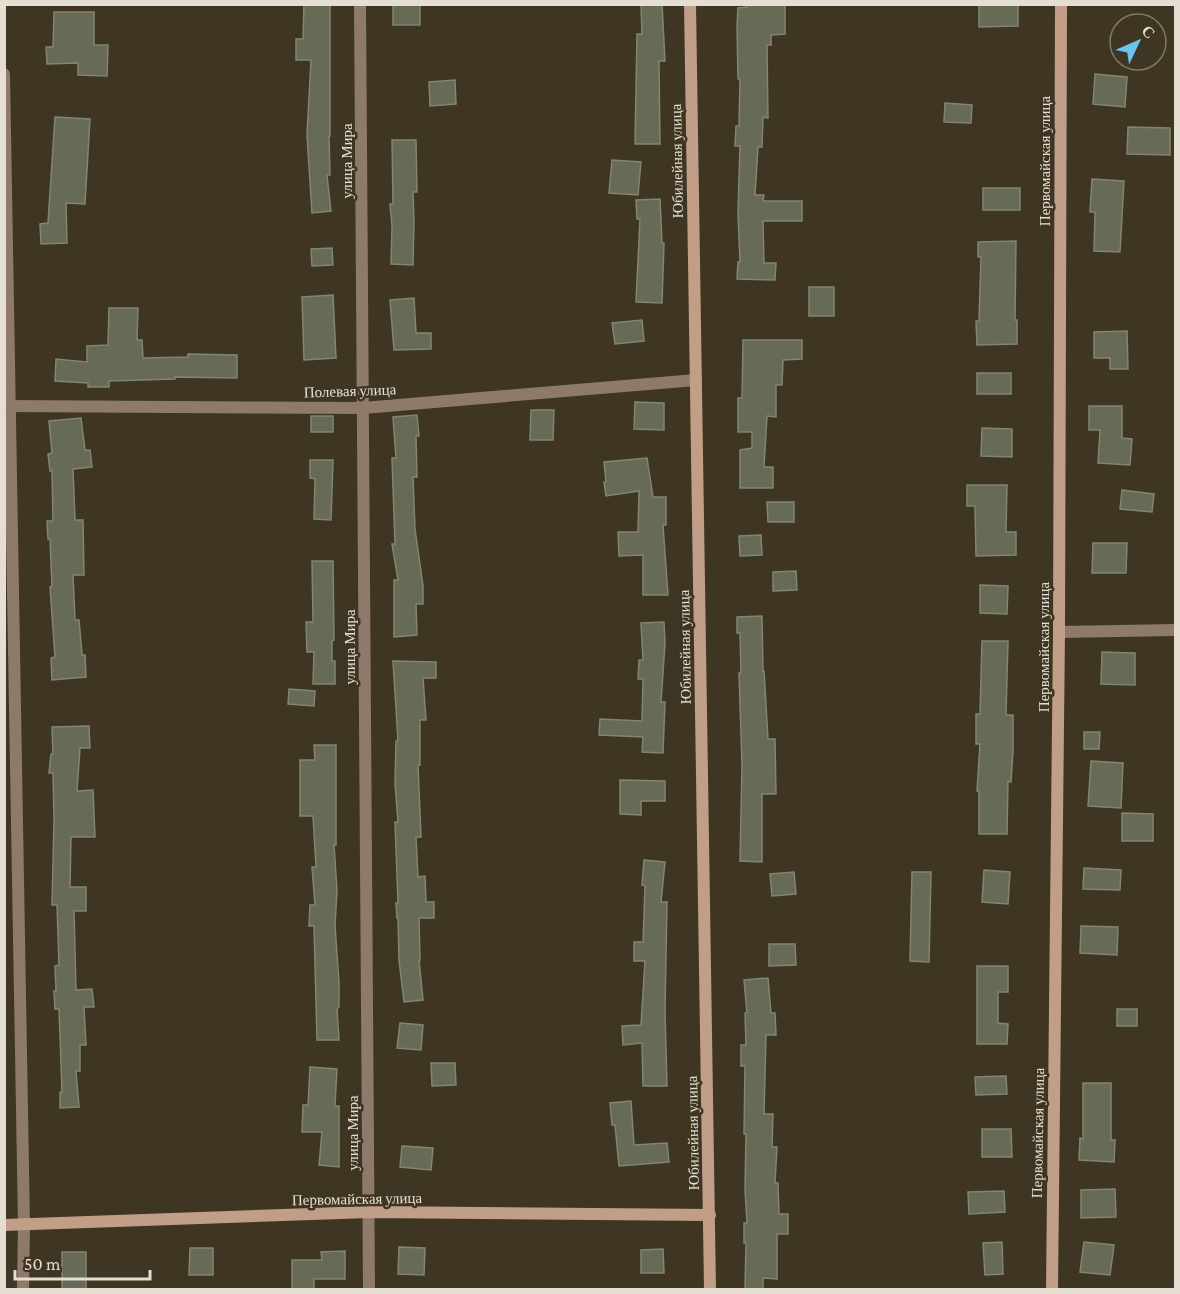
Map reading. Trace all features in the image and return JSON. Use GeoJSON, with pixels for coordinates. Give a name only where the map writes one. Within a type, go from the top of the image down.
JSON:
{"type":"FeatureCollection","features":[{"type":"Feature","properties":{"kind":"street","name":"улица Мира"},"geometry":{"type":"LineString","coordinates":[[360,4],[369,1290]]}},
{"type":"Feature","properties":{"kind":"street","name":"Юбилейная улица"},"geometry":{"type":"LineString","coordinates":[[690,4],[710,1290]]}},
{"type":"Feature","properties":{"kind":"street","name":"Первомайская улица"},"geometry":{"type":"LineString","coordinates":[[1052,1290],[1059,632],[1061,4]]}},
{"type":"Feature","properties":{"kind":"street"},"geometry":{"type":"LineString","coordinates":[[4,74],[7,406],[24,1225],[23,1290]]}},
{"type":"Feature","properties":{"kind":"street","name":"Полевая улица"},"geometry":{"type":"LineString","coordinates":[[7,406],[363,408],[696,380]]}},
{"type":"Feature","properties":{"kind":"street"},"geometry":{"type":"LineString","coordinates":[[1059,632],[1176,630]]}},
{"type":"Feature","properties":{"kind":"street","name":"Первомайская улица"},"geometry":{"type":"LineString","coordinates":[[4,1225],[369,1212],[710,1215]]}},
{"type":"Feature","properties":{"kind":"building"},"geometry":{"type":"Polygon","coordinates":[[[304,4],[330,4],[330,175],[327,175],[331,211],[312,213],[307,135],[311,60],[296,60],[296,39],[303,39],[304,4]]]}},
{"type":"Feature","properties":{"kind":"building"},"geometry":{"type":"Polygon","coordinates":[[[393,4],[420,4],[420,25],[393,25],[393,4]]]}},
{"type":"Feature","properties":{"kind":"building"},"geometry":{"type":"Polygon","coordinates":[[[641,4],[662,4],[665,61],[659,61],[660,144],[635,144],[637,34],[642,34],[641,4]]]}},
{"type":"Feature","properties":{"kind":"building"},"geometry":{"type":"Polygon","coordinates":[[[747,4],[785,4],[785,34],[771,35],[771,45],[767,45],[768,118],[763,117],[762,147],[758,147],[755,195],[764,195],[763,201],[802,201],[802,221],[763,221],[764,263],[776,263],[775,280],[737,279],[738,262],[740,262],[738,213],[740,146],[735,146],[736,126],[739,126],[740,79],[738,79],[737,26],[738,8],[747,7],[747,4]]]}},
{"type":"Feature","properties":{"kind":"building"},"geometry":{"type":"Polygon","coordinates":[[[979,4],[1018,4],[1018,26],[979,27],[979,4]]]}},
{"type":"Feature","properties":{"kind":"building"},"geometry":{"type":"Polygon","coordinates":[[[54,12],[94,12],[94,45],[108,45],[107,76],[78,75],[78,63],[47,64],[46,47],[53,47],[54,12]]]}},
{"type":"Feature","properties":{"kind":"building"},"geometry":{"type":"Polygon","coordinates":[[[1095,74],[1127,77],[1125,107],[1093,104],[1095,74]]]}},
{"type":"Feature","properties":{"kind":"building"},"geometry":{"type":"Polygon","coordinates":[[[455,80],[456,104],[430,106],[429,82],[455,80]]]}},
{"type":"Feature","properties":{"kind":"building"},"geometry":{"type":"Polygon","coordinates":[[[945,103],[972,105],[971,123],[944,122],[945,103]]]}},
{"type":"Feature","properties":{"kind":"building"},"geometry":{"type":"Polygon","coordinates":[[[55,117],[90,119],[85,204],[66,203],[67,243],[41,244],[40,224],[48,223],[55,117]]]}},
{"type":"Feature","properties":{"kind":"building"},"geometry":{"type":"Polygon","coordinates":[[[1128,127],[1170,128],[1170,155],[1127,154],[1128,127]]]}},
{"type":"Feature","properties":{"kind":"building"},"geometry":{"type":"Polygon","coordinates":[[[392,140],[416,140],[417,192],[413,192],[413,265],[391,264],[392,140]]]}},
{"type":"Feature","properties":{"kind":"building"},"geometry":{"type":"Polygon","coordinates":[[[612,160],[641,162],[638,195],[609,193],[612,160]]]}},
{"type":"Feature","properties":{"kind":"building"},"geometry":{"type":"Polygon","coordinates":[[[1092,179],[1124,181],[1120,252],[1094,251],[1095,212],[1090,212],[1092,179]]]}},
{"type":"Feature","properties":{"kind":"building"},"geometry":{"type":"Polygon","coordinates":[[[983,188],[1020,188],[1020,210],[983,210],[983,188]]]}},
{"type":"Feature","properties":{"kind":"building"},"geometry":{"type":"Polygon","coordinates":[[[660,199],[662,243],[664,243],[662,303],[636,302],[640,219],[637,219],[636,200],[660,199]]]}},
{"type":"Feature","properties":{"kind":"building"},"geometry":{"type":"Polygon","coordinates":[[[1016,241],[1017,344],[977,345],[976,321],[979,321],[981,257],[978,257],[978,242],[1016,241]]]}},
{"type":"Feature","properties":{"kind":"building"},"geometry":{"type":"Polygon","coordinates":[[[332,248],[333,265],[312,266],[311,249],[332,248]]]}},
{"type":"Feature","properties":{"kind":"building"},"geometry":{"type":"Polygon","coordinates":[[[809,287],[834,287],[834,316],[809,316],[809,287]]]}},
{"type":"Feature","properties":{"kind":"building"},"geometry":{"type":"Polygon","coordinates":[[[333,295],[336,358],[304,360],[302,297],[333,295]]]}},
{"type":"Feature","properties":{"kind":"building"},"geometry":{"type":"Polygon","coordinates":[[[414,298],[416,333],[431,333],[431,349],[394,350],[390,300],[414,298]]]}},
{"type":"Feature","properties":{"kind":"building"},"geometry":{"type":"Polygon","coordinates":[[[109,308],[138,308],[137,340],[142,340],[143,358],[188,357],[188,354],[237,355],[237,378],[175,377],[175,379],[109,381],[109,387],[88,387],[88,383],[55,381],[56,359],[87,362],[87,346],[108,345],[109,308]]]}},
{"type":"Feature","properties":{"kind":"building"},"geometry":{"type":"Polygon","coordinates":[[[642,320],[644,341],[615,344],[612,323],[642,320]]]}},
{"type":"Feature","properties":{"kind":"building"},"geometry":{"type":"Polygon","coordinates":[[[1127,331],[1128,369],[1110,369],[1110,358],[1094,358],[1094,332],[1127,331]]]}},
{"type":"Feature","properties":{"kind":"building"},"geometry":{"type":"Polygon","coordinates":[[[743,340],[802,340],[802,359],[783,360],[782,385],[776,385],[776,417],[767,416],[764,467],[773,467],[773,488],[740,488],[740,450],[752,448],[752,432],[738,432],[738,398],[742,398],[743,340]]]}},
{"type":"Feature","properties":{"kind":"building"},"geometry":{"type":"Polygon","coordinates":[[[977,373],[1011,373],[1011,394],[977,394],[977,373]]]}},
{"type":"Feature","properties":{"kind":"building"},"geometry":{"type":"Polygon","coordinates":[[[635,402],[664,403],[664,430],[634,429],[635,402]]]}},
{"type":"Feature","properties":{"kind":"building"},"geometry":{"type":"Polygon","coordinates":[[[1089,406],[1122,406],[1122,438],[1132,439],[1130,465],[1098,463],[1100,430],[1089,430],[1089,406]]]}},
{"type":"Feature","properties":{"kind":"building"},"geometry":{"type":"Polygon","coordinates":[[[531,410],[554,410],[553,440],[530,440],[531,410]]]}},
{"type":"Feature","properties":{"kind":"building"},"geometry":{"type":"Polygon","coordinates":[[[417,415],[419,436],[416,436],[417,477],[413,477],[415,529],[423,586],[423,604],[416,604],[417,635],[394,637],[394,580],[398,580],[392,544],[395,544],[392,458],[396,458],[393,417],[417,415]]]}},
{"type":"Feature","properties":{"kind":"building"},"geometry":{"type":"Polygon","coordinates":[[[311,416],[333,416],[333,432],[311,432],[311,416]]]}},
{"type":"Feature","properties":{"kind":"building"},"geometry":{"type":"Polygon","coordinates":[[[81,418],[85,450],[90,450],[92,467],[73,469],[75,520],[83,520],[84,575],[73,575],[75,620],[79,620],[86,677],[52,680],[51,658],[55,657],[50,587],[52,586],[50,539],[48,539],[47,521],[53,521],[52,471],[50,471],[48,454],[52,453],[49,421],[81,418]]]}},
{"type":"Feature","properties":{"kind":"building"},"geometry":{"type":"Polygon","coordinates":[[[982,428],[1012,429],[1012,457],[981,456],[982,428]]]}},
{"type":"Feature","properties":{"kind":"building"},"geometry":{"type":"Polygon","coordinates":[[[647,458],[653,497],[666,497],[666,525],[663,525],[668,595],[643,595],[643,555],[619,556],[618,532],[638,532],[639,491],[606,496],[604,462],[647,458]]]}},
{"type":"Feature","properties":{"kind":"building"},"geometry":{"type":"Polygon","coordinates":[[[310,460],[333,460],[331,520],[314,519],[315,479],[310,478],[310,460]]]}},
{"type":"Feature","properties":{"kind":"building"},"geometry":{"type":"Polygon","coordinates":[[[967,485],[1007,485],[1006,532],[1016,532],[1016,555],[976,556],[975,506],[967,506],[967,485]]]}},
{"type":"Feature","properties":{"kind":"building"},"geometry":{"type":"Polygon","coordinates":[[[1122,490],[1154,494],[1152,512],[1120,509],[1122,490]]]}},
{"type":"Feature","properties":{"kind":"building"},"geometry":{"type":"Polygon","coordinates":[[[767,502],[794,502],[794,522],[768,522],[767,502]]]}},
{"type":"Feature","properties":{"kind":"building"},"geometry":{"type":"Polygon","coordinates":[[[761,535],[762,555],[740,556],[739,536],[761,535]]]}},
{"type":"Feature","properties":{"kind":"building"},"geometry":{"type":"Polygon","coordinates":[[[1093,543],[1127,543],[1126,573],[1092,573],[1093,543]]]}},
{"type":"Feature","properties":{"kind":"building"},"geometry":{"type":"Polygon","coordinates":[[[312,561],[333,561],[332,661],[335,661],[335,684],[313,684],[314,652],[307,652],[306,622],[313,622],[312,561]]]}},
{"type":"Feature","properties":{"kind":"building"},"geometry":{"type":"Polygon","coordinates":[[[796,571],[797,590],[773,591],[773,572],[796,571]]]}},
{"type":"Feature","properties":{"kind":"building"},"geometry":{"type":"Polygon","coordinates":[[[980,585],[1008,586],[1007,614],[980,613],[980,585]]]}},
{"type":"Feature","properties":{"kind":"building"},"geometry":{"type":"Polygon","coordinates":[[[762,616],[768,739],[775,739],[776,794],[762,794],[762,862],[740,861],[742,765],[739,673],[741,673],[740,633],[737,633],[737,617],[762,616]]]}},
{"type":"Feature","properties":{"kind":"building"},"geometry":{"type":"Polygon","coordinates":[[[664,622],[661,702],[665,702],[663,753],[642,752],[643,737],[599,735],[600,719],[642,721],[643,679],[638,679],[639,660],[643,660],[641,623],[664,622]]]}},
{"type":"Feature","properties":{"kind":"building"},"geometry":{"type":"Polygon","coordinates":[[[982,641],[1008,641],[1006,715],[1013,715],[1013,751],[1011,782],[1008,781],[1007,834],[979,834],[979,791],[977,791],[980,744],[976,744],[976,714],[980,714],[982,641]]]}},
{"type":"Feature","properties":{"kind":"building"},"geometry":{"type":"Polygon","coordinates":[[[1102,652],[1135,653],[1135,685],[1101,684],[1102,652]]]}},
{"type":"Feature","properties":{"kind":"building"},"geometry":{"type":"Polygon","coordinates":[[[393,661],[436,662],[436,678],[423,678],[426,720],[420,720],[420,765],[418,765],[421,837],[416,837],[418,877],[425,876],[426,902],[434,902],[434,918],[419,918],[419,960],[423,1000],[404,1002],[396,903],[398,903],[395,822],[398,822],[395,783],[396,741],[398,741],[393,661]]]}},
{"type":"Feature","properties":{"kind":"building"},"geometry":{"type":"Polygon","coordinates":[[[289,689],[315,691],[314,706],[288,704],[289,689]]]}},
{"type":"Feature","properties":{"kind":"building"},"geometry":{"type":"Polygon","coordinates":[[[89,726],[90,748],[80,748],[77,791],[93,790],[95,837],[71,837],[70,887],[86,887],[86,911],[74,911],[76,990],[92,989],[94,1007],[84,1007],[86,1045],[80,1045],[80,1071],[76,1071],[79,1107],[60,1108],[60,1092],[62,1092],[59,1009],[55,1009],[54,991],[56,991],[55,966],[59,965],[57,905],[52,905],[53,773],[49,773],[51,754],[53,754],[52,727],[89,726]]]}},
{"type":"Feature","properties":{"kind":"building"},"geometry":{"type":"Polygon","coordinates":[[[1084,732],[1100,732],[1099,749],[1084,749],[1084,732]]]}},
{"type":"Feature","properties":{"kind":"building"},"geometry":{"type":"Polygon","coordinates":[[[314,745],[336,745],[336,845],[334,845],[337,890],[335,926],[339,982],[339,1007],[337,1009],[339,1040],[317,1040],[314,926],[309,926],[310,905],[315,905],[312,867],[316,867],[313,816],[300,816],[300,760],[315,760],[314,745]]]}},
{"type":"Feature","properties":{"kind":"building"},"geometry":{"type":"Polygon","coordinates":[[[1091,761],[1123,763],[1121,808],[1088,806],[1091,761]]]}},
{"type":"Feature","properties":{"kind":"building"},"geometry":{"type":"Polygon","coordinates":[[[620,780],[665,781],[665,801],[641,801],[641,815],[620,814],[620,780]]]}},
{"type":"Feature","properties":{"kind":"building"},"geometry":{"type":"Polygon","coordinates":[[[1122,813],[1153,814],[1153,841],[1122,841],[1122,813]]]}},
{"type":"Feature","properties":{"kind":"building"},"geometry":{"type":"Polygon","coordinates":[[[644,860],[665,862],[661,902],[667,902],[665,1011],[667,1086],[643,1086],[642,1043],[623,1045],[622,1026],[641,1025],[645,961],[634,961],[634,942],[643,942],[644,860]]]}},
{"type":"Feature","properties":{"kind":"building"},"geometry":{"type":"Polygon","coordinates":[[[1084,868],[1121,870],[1120,890],[1083,889],[1084,868]]]}},
{"type":"Feature","properties":{"kind":"building"},"geometry":{"type":"Polygon","coordinates":[[[984,870],[1010,872],[1008,904],[982,902],[984,870]]]}},
{"type":"Feature","properties":{"kind":"building"},"geometry":{"type":"Polygon","coordinates":[[[794,872],[796,894],[772,896],[770,874],[794,872]]]}},
{"type":"Feature","properties":{"kind":"building"},"geometry":{"type":"Polygon","coordinates":[[[912,872],[931,872],[929,962],[910,961],[912,872]]]}},
{"type":"Feature","properties":{"kind":"building"},"geometry":{"type":"Polygon","coordinates":[[[1081,926],[1118,927],[1117,955],[1080,953],[1081,926]]]}},
{"type":"Feature","properties":{"kind":"building"},"geometry":{"type":"Polygon","coordinates":[[[769,944],[795,944],[796,965],[769,966],[769,944]]]}},
{"type":"Feature","properties":{"kind":"building"},"geometry":{"type":"Polygon","coordinates":[[[977,966],[1008,966],[1008,992],[998,992],[998,1023],[1008,1024],[1007,1044],[977,1044],[977,966]]]}},
{"type":"Feature","properties":{"kind":"building"},"geometry":{"type":"Polygon","coordinates":[[[768,978],[771,1013],[775,1013],[776,1035],[766,1035],[764,1114],[773,1114],[772,1147],[777,1147],[775,1183],[778,1183],[779,1214],[788,1214],[788,1234],[777,1234],[777,1279],[763,1278],[763,1290],[745,1290],[744,1223],[747,1223],[746,1134],[744,1134],[745,1066],[741,1066],[741,1045],[746,1045],[745,1013],[747,1013],[744,980],[768,978]]]}},
{"type":"Feature","properties":{"kind":"building"},"geometry":{"type":"Polygon","coordinates":[[[1117,1009],[1137,1009],[1137,1026],[1117,1026],[1117,1009]]]}},
{"type":"Feature","properties":{"kind":"building"},"geometry":{"type":"Polygon","coordinates":[[[400,1023],[423,1025],[421,1050],[397,1048],[400,1023]]]}},
{"type":"Feature","properties":{"kind":"building"},"geometry":{"type":"Polygon","coordinates":[[[431,1063],[455,1063],[456,1085],[432,1086],[431,1063]]]}},
{"type":"Feature","properties":{"kind":"building"},"geometry":{"type":"Polygon","coordinates":[[[310,1067],[337,1069],[335,1106],[339,1106],[339,1167],[319,1165],[322,1132],[302,1132],[303,1105],[308,1105],[310,1067]]]}},
{"type":"Feature","properties":{"kind":"building"},"geometry":{"type":"Polygon","coordinates":[[[1006,1076],[1007,1094],[976,1095],[975,1077],[1006,1076]]]}},
{"type":"Feature","properties":{"kind":"building"},"geometry":{"type":"Polygon","coordinates":[[[1083,1083],[1111,1083],[1111,1140],[1115,1140],[1114,1162],[1079,1160],[1080,1138],[1083,1139],[1083,1083]]]}},
{"type":"Feature","properties":{"kind":"building"},"geometry":{"type":"Polygon","coordinates":[[[631,1101],[634,1145],[667,1143],[669,1162],[619,1166],[615,1125],[612,1125],[610,1103],[631,1101]]]}},
{"type":"Feature","properties":{"kind":"building"},"geometry":{"type":"Polygon","coordinates":[[[982,1129],[1011,1129],[1012,1157],[982,1157],[982,1129]]]}},
{"type":"Feature","properties":{"kind":"building"},"geometry":{"type":"Polygon","coordinates":[[[402,1146],[433,1148],[431,1170],[400,1167],[402,1146]]]}},
{"type":"Feature","properties":{"kind":"building"},"geometry":{"type":"Polygon","coordinates":[[[1115,1189],[1116,1217],[1081,1218],[1081,1190],[1115,1189]]]}},
{"type":"Feature","properties":{"kind":"building"},"geometry":{"type":"Polygon","coordinates":[[[1004,1191],[1005,1212],[969,1214],[968,1192],[1004,1191]]]}},
{"type":"Feature","properties":{"kind":"building"},"geometry":{"type":"Polygon","coordinates":[[[1002,1242],[1003,1274],[985,1275],[983,1243],[1002,1242]]]}},
{"type":"Feature","properties":{"kind":"building"},"geometry":{"type":"Polygon","coordinates":[[[1084,1242],[1114,1245],[1110,1275],[1080,1272],[1084,1242]]]}},
{"type":"Feature","properties":{"kind":"building"},"geometry":{"type":"Polygon","coordinates":[[[399,1247],[425,1248],[424,1275],[398,1274],[399,1247]]]}},
{"type":"Feature","properties":{"kind":"building"},"geometry":{"type":"Polygon","coordinates":[[[190,1248],[213,1248],[213,1275],[189,1275],[190,1248]]]}},
{"type":"Feature","properties":{"kind":"building"},"geometry":{"type":"Polygon","coordinates":[[[663,1249],[664,1273],[641,1273],[641,1250],[663,1249]]]}},
{"type":"Feature","properties":{"kind":"building"},"geometry":{"type":"Polygon","coordinates":[[[345,1251],[345,1279],[314,1279],[314,1290],[292,1290],[292,1260],[322,1260],[321,1252],[345,1251]]]}},
{"type":"Feature","properties":{"kind":"building"},"geometry":{"type":"Polygon","coordinates":[[[62,1252],[86,1252],[86,1290],[62,1290],[62,1252]]]}}]}
